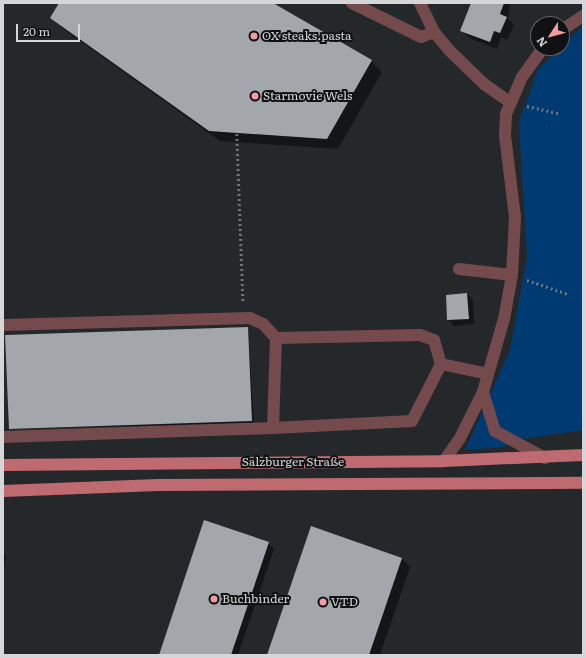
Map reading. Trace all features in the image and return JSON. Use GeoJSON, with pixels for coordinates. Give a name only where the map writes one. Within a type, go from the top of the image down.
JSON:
{"type":"FeatureCollection","features":[{"type":"Feature","properties":{"kind":"main road","name":"Salzburger Straße"},"geometry":{"type":"LineString","coordinates":[[3,465],[444,461],[545,458],[583,455]]}},
{"type":"Feature","properties":{"kind":"main road","name":"Salzburger Straße"},"geometry":{"type":"LineString","coordinates":[[3,491],[166,484],[583,483]]}},
{"type":"Feature","properties":{"kind":"street"},"geometry":{"type":"LineString","coordinates":[[352,3],[421,38],[434,32]]}},
{"type":"Feature","properties":{"kind":"street"},"geometry":{"type":"LineString","coordinates":[[420,3],[434,32],[470,71],[510,102]]}},
{"type":"Feature","properties":{"kind":"street"},"geometry":{"type":"LineString","coordinates":[[570,25],[583,16]]}},
{"type":"Feature","properties":{"kind":"street"},"geometry":{"type":"LineString","coordinates":[[444,461],[460,438],[483,392],[504,319],[512,275],[515,217],[505,135],[510,102],[522,77],[537,56]]}},
{"type":"Feature","properties":{"kind":"street"},"geometry":{"type":"LineString","coordinates":[[459,269],[512,275]]}},
{"type":"Feature","properties":{"kind":"street"},"geometry":{"type":"LineString","coordinates":[[3,325],[250,318],[263,324],[276,338],[273,428]]}},
{"type":"Feature","properties":{"kind":"street"},"geometry":{"type":"LineString","coordinates":[[3,437],[273,428],[412,421],[441,364],[434,340],[420,335],[276,338]]}},
{"type":"Feature","properties":{"kind":"street"},"geometry":{"type":"LineString","coordinates":[[441,364],[488,374]]}},
{"type":"Feature","properties":{"kind":"street"},"geometry":{"type":"LineString","coordinates":[[483,392],[495,431],[545,458]]}},
{"type":"Feature","properties":{"kind":"path"},"geometry":{"type":"LineString","coordinates":[[510,102],[558,113]]}},
{"type":"Feature","properties":{"kind":"path"},"geometry":{"type":"LineString","coordinates":[[237,134],[244,306]]}},
{"type":"Feature","properties":{"kind":"path"},"geometry":{"type":"LineString","coordinates":[[512,275],[568,294]]}},
{"type":"Feature","properties":{"kind":"shaded area"},"geometry":{"type":"Polygon","coordinates":[[[583,26],[583,430],[523,439],[502,447],[465,450],[510,350],[527,257],[519,122],[538,69],[552,56],[570,56],[570,38],[583,26]]]}},
{"type":"Feature","properties":{"kind":"building","name":"Starmovie Wels"},"geometry":{"type":"Polygon","coordinates":[[[59,3],[273,3],[372,60],[327,139],[209,131],[50,18],[59,3]]]}},
{"type":"Feature","properties":{"kind":"building"},"geometry":{"type":"Polygon","coordinates":[[[471,3],[504,3],[500,14],[507,17],[500,33],[494,31],[490,42],[460,31],[471,3]]]}},
{"type":"Feature","properties":{"kind":"building"},"geometry":{"type":"Polygon","coordinates":[[[467,293],[469,319],[447,320],[446,295],[467,293]]]}},
{"type":"Feature","properties":{"kind":"building"},"geometry":{"type":"Polygon","coordinates":[[[248,327],[252,421],[9,429],[5,335],[248,327]]]}},
{"type":"Feature","properties":{"kind":"building","name":"Buchbinder"},"geometry":{"type":"Polygon","coordinates":[[[204,520],[269,542],[231,655],[159,655],[204,520]]]}},
{"type":"Feature","properties":{"kind":"building","name":"VTD"},"geometry":{"type":"Polygon","coordinates":[[[311,526],[402,558],[369,655],[267,655],[311,526]]]}},
{"type":"Feature","properties":{"kind":"place","name":"OX steaks.pasta"},"geometry":{"type":"Point","coordinates":[254,36]}},
{"type":"Feature","properties":{"kind":"place","name":"Starmovie Wels"},"geometry":{"type":"Point","coordinates":[255,96]}},
{"type":"Feature","properties":{"kind":"place","name":"Buchbinder"},"geometry":{"type":"Point","coordinates":[214,599]}},
{"type":"Feature","properties":{"kind":"place","name":"VTD"},"geometry":{"type":"Point","coordinates":[323,602]}}]}
